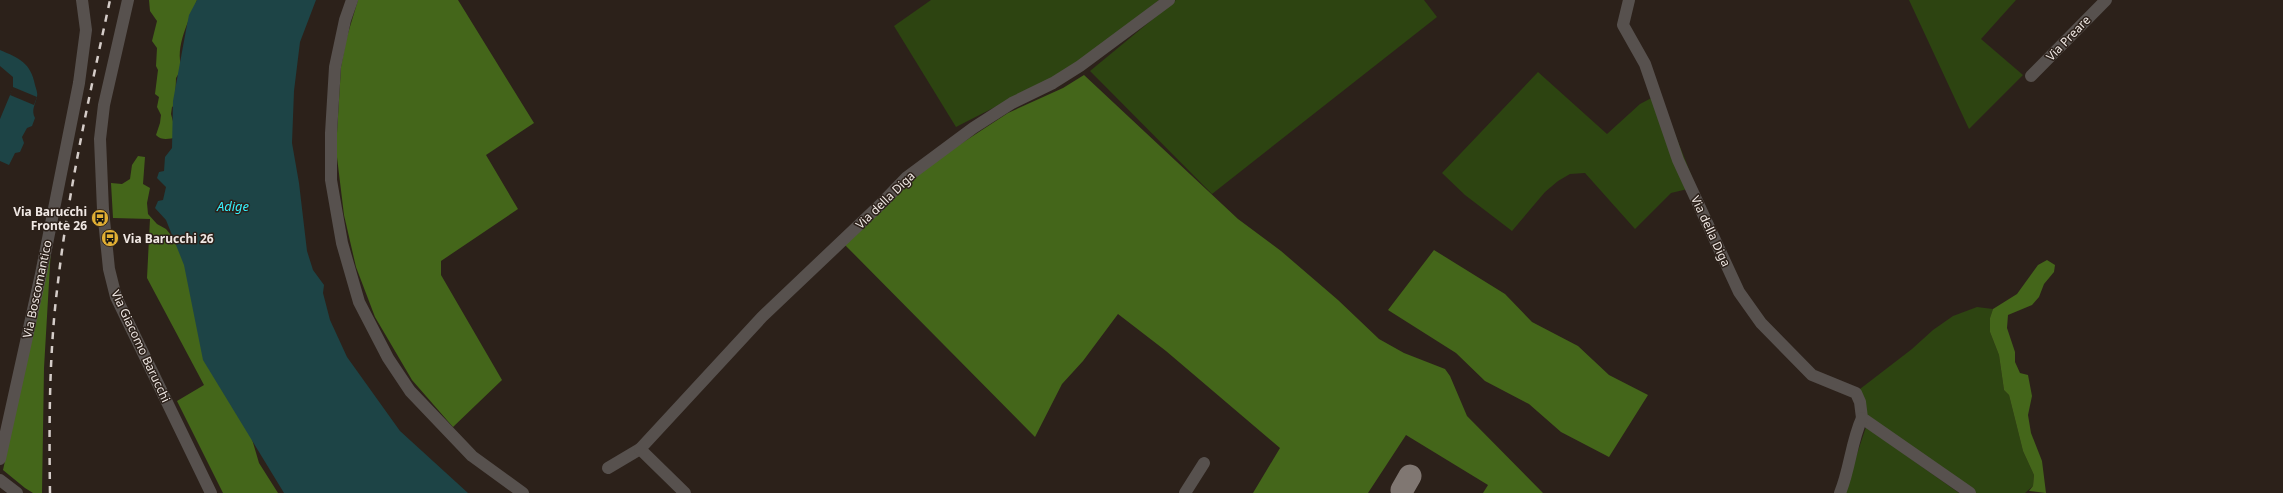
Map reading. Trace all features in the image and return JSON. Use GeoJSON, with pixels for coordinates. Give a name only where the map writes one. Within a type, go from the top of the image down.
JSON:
{"type":"FeatureCollection","features":[{"type":"Feature","properties":{"kind":"street","name":"Via Boscomantico"},"geometry":{"type":"LineString","coordinates":[[0,459],[39,282],[79,83],[86,30],[82,0]]}},
{"type":"Feature","properties":{"kind":"street","name":"Via Giacomo Barucchi"},"geometry":{"type":"LineString","coordinates":[[128,0],[104,105],[100,139],[103,210],[109,269],[116,297],[211,493]]}},
{"type":"Feature","properties":{"kind":"street"},"geometry":{"type":"LineString","coordinates":[[352,0],[345,20],[335,67],[331,133],[331,180],[342,243],[359,302],[388,358],[410,391],[472,456],[523,493]]}},
{"type":"Feature","properties":{"kind":"street","name":"Via della Diga"},"geometry":{"type":"LineString","coordinates":[[608,468],[640,449],[762,317],[907,177],[973,128],[1012,103],[1053,83],[1080,66],[1169,0]]}},
{"type":"Feature","properties":{"kind":"street","name":"Via della Diga"},"geometry":{"type":"LineString","coordinates":[[1630,0],[1623,25],[1645,64],[1678,160],[1739,292],[1761,323],[1812,375],[1856,393],[1860,402],[1862,418]]}},
{"type":"Feature","properties":{"kind":"street","name":"Via Preare"},"geometry":{"type":"LineString","coordinates":[[2031,76],[2106,0]]}},
{"type":"Feature","properties":{"kind":"street"},"geometry":{"type":"LineString","coordinates":[[1840,493],[1844,483],[1856,431],[1862,418],[1970,493]]}},
{"type":"Feature","properties":{"kind":"street"},"geometry":{"type":"LineString","coordinates":[[640,449],[685,493]]}},
{"type":"Feature","properties":{"kind":"street"},"geometry":{"type":"LineString","coordinates":[[1185,493],[1204,463]]}},
{"type":"Feature","properties":{"kind":"street"},"geometry":{"type":"LineString","coordinates":[[0,480],[17,493]]}},
{"type":"Feature","properties":{"kind":"green space"},"geometry":{"type":"Polygon","coordinates":[[[149,0],[197,0],[181,42],[180,60],[182,68],[176,78],[175,105],[172,107],[171,114],[177,137],[168,139],[163,139],[156,135],[161,115],[157,107],[159,97],[155,94],[158,70],[156,66],[157,48],[152,41],[157,21],[150,11],[149,0]]]}},
{"type":"Feature","properties":{"kind":"green space"},"geometry":{"type":"Polygon","coordinates":[[[358,0],[458,0],[534,123],[486,155],[518,209],[441,261],[441,275],[502,380],[453,427],[412,380],[375,317],[356,267],[344,215],[336,149],[341,67],[346,40],[358,0]]]}},
{"type":"Feature","properties":{"kind":"green space"},"geometry":{"type":"Polygon","coordinates":[[[931,0],[1159,0],[1081,63],[956,127],[894,26],[931,0]]]}},
{"type":"Feature","properties":{"kind":"green space"},"geometry":{"type":"Polygon","coordinates":[[[1176,0],[1424,0],[1437,17],[1212,194],[1090,71],[1176,0]]]}},
{"type":"Feature","properties":{"kind":"green space"},"geometry":{"type":"Polygon","coordinates":[[[1909,0],[2016,0],[1981,39],[2023,75],[1969,129],[1909,0]]]}},
{"type":"Feature","properties":{"kind":"green space"},"geometry":{"type":"Polygon","coordinates":[[[1538,72],[1607,134],[1640,104],[1659,94],[1696,187],[1671,193],[1635,229],[1585,173],[1570,174],[1558,181],[1545,192],[1512,231],[1465,195],[1442,173],[1538,72]]]}},
{"type":"Feature","properties":{"kind":"green space"},"geometry":{"type":"Polygon","coordinates":[[[1084,75],[1238,219],[1281,251],[1338,300],[1379,339],[1404,353],[1445,369],[1450,376],[1467,416],[1543,493],[1483,493],[1488,485],[1406,435],[1368,493],[1253,493],[1280,448],[1166,351],[1118,314],[1083,361],[1062,384],[1035,437],[845,245],[911,179],[1008,113],[1063,88],[1084,75]]]}},
{"type":"Feature","properties":{"kind":"green space"},"geometry":{"type":"Polygon","coordinates":[[[138,156],[145,157],[143,184],[150,188],[147,203],[148,214],[157,224],[166,229],[186,254],[246,419],[259,463],[278,493],[223,493],[177,401],[204,385],[147,278],[150,219],[113,218],[111,183],[122,184],[130,179],[132,165],[138,156]]]}},
{"type":"Feature","properties":{"kind":"green space"},"geometry":{"type":"Polygon","coordinates":[[[51,248],[44,368],[42,493],[33,493],[3,470],[51,248]]]}},
{"type":"Feature","properties":{"kind":"green space"},"geometry":{"type":"Polygon","coordinates":[[[1434,250],[1505,294],[1532,322],[1578,346],[1609,375],[1648,395],[1609,457],[1561,432],[1529,404],[1485,381],[1456,353],[1388,310],[1434,250]]]}},
{"type":"Feature","properties":{"kind":"green space"},"geometry":{"type":"Polygon","coordinates":[[[2047,260],[2055,265],[2054,272],[2044,284],[2039,297],[2032,305],[2008,315],[2007,328],[2015,352],[2015,362],[2020,373],[2028,375],[2032,396],[2028,415],[2031,433],[2042,461],[2046,493],[2029,491],[2033,486],[2034,475],[2023,451],[2009,395],[2004,390],[1999,355],[1990,332],[1990,318],[1993,309],[2017,294],[2038,265],[2047,260]]]}},
{"type":"Feature","properties":{"kind":"green space"},"geometry":{"type":"Polygon","coordinates":[[[1977,307],[1993,309],[1990,318],[1990,332],[1999,355],[2004,390],[2009,395],[2023,451],[2034,475],[2033,486],[2025,493],[1973,493],[1863,415],[1860,389],[1912,349],[1933,330],[1953,316],[1977,307]]]}},
{"type":"Feature","properties":{"kind":"green space"},"geometry":{"type":"Polygon","coordinates":[[[1866,427],[1959,493],[1844,493],[1866,427]]]}},
{"type":"Feature","properties":{"kind":"water","name":"Adige"},"geometry":{"type":"Polygon","coordinates":[[[197,0],[316,0],[300,42],[294,91],[292,143],[299,183],[307,251],[313,270],[324,285],[323,293],[330,320],[347,357],[400,431],[468,493],[284,493],[203,360],[184,265],[166,220],[155,208],[158,201],[163,200],[166,187],[157,178],[159,172],[164,171],[165,157],[172,148],[173,101],[189,15],[197,0]]]}},
{"type":"Feature","properties":{"kind":"water"},"geometry":{"type":"Polygon","coordinates":[[[0,50],[13,56],[27,66],[31,71],[37,94],[33,110],[35,118],[32,126],[27,128],[22,137],[24,143],[20,152],[15,153],[9,165],[0,161],[0,119],[13,88],[13,77],[0,66],[0,50]]]}},
{"type":"Feature","properties":{"kind":"pier"},"geometry":{"type":"Polygon","coordinates":[[[13,87],[37,97],[34,105],[10,95],[13,87]]]}},
{"type":"Feature","properties":{"kind":"taxiway"},"geometry":{"type":"LineString","coordinates":[[1402,490],[1410,476]]}},
{"type":"Feature","properties":{"kind":"railway"},"geometry":{"type":"LineString","coordinates":[[50,493],[51,361],[58,282],[74,176],[110,0]]}},
{"type":"Feature","properties":{"kind":"place","name":"Via Barucchi Fronte 26"},"geometry":{"type":"Point","coordinates":[100,218]}},
{"type":"Feature","properties":{"kind":"place","name":"Via Barucchi 26"},"geometry":{"type":"Point","coordinates":[110,238]}}]}
